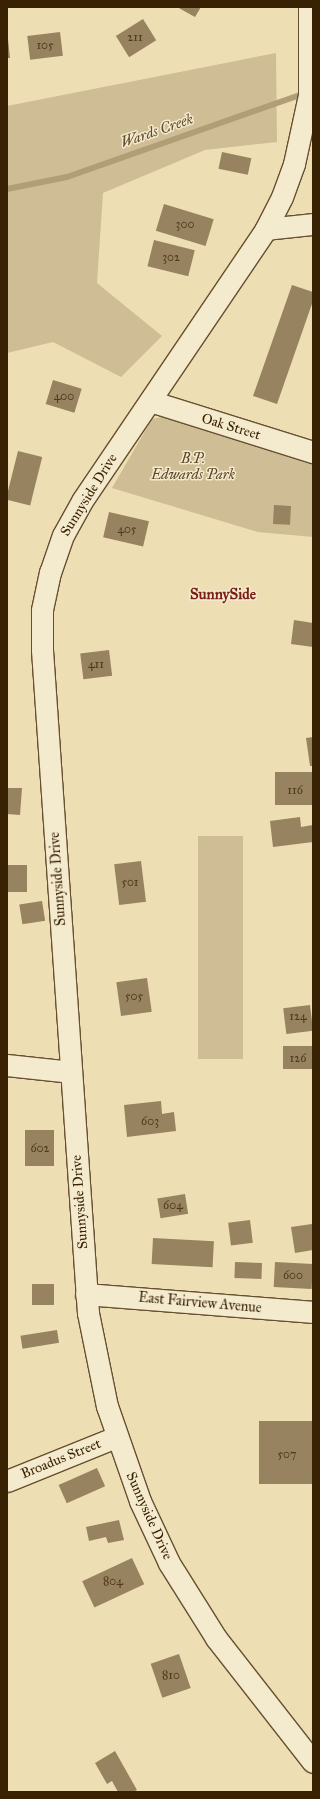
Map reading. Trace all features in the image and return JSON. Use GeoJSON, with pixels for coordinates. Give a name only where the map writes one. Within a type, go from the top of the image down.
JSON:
{"type":"FeatureCollection","features":[{"type":"Feature","properties":{"kind":"street","name":"Sunnyside Drive"},"geometry":{"type":"LineString","coordinates":[[309,7],[309,95],[294,164],[282,197],[266,228],[82,501],[63,535],[50,572],[42,610],[42,650],[86,1294],[93,1345],[116,1437],[149,1522],[169,1563],[204,1622],[245,1678],[313,1762]]}},
{"type":"Feature","properties":{"kind":"street"},"geometry":{"type":"LineString","coordinates":[[266,228],[313,224]]}},
{"type":"Feature","properties":{"kind":"street","name":"Oak Street"},"geometry":{"type":"LineString","coordinates":[[150,402],[313,452]]}},
{"type":"Feature","properties":{"kind":"street"},"geometry":{"type":"LineString","coordinates":[[7,1065],[71,1072]]}},
{"type":"Feature","properties":{"kind":"street","name":"East Fairview Avenue"},"geometry":{"type":"LineString","coordinates":[[86,1294],[313,1312]]}},
{"type":"Feature","properties":{"kind":"street","name":"Broadus Street"},"geometry":{"type":"LineString","coordinates":[[7,1480],[116,1437]]}},
{"type":"Feature","properties":{"kind":"green space"},"geometry":{"type":"Polygon","coordinates":[[[276,53],[277,142],[205,150],[103,193],[97,283],[162,336],[121,377],[53,342],[7,353],[7,106],[276,53]]]}},
{"type":"Feature","properties":{"kind":"green space","name":"B.P. Edwards Park"},"geometry":{"type":"Polygon","coordinates":[[[171,415],[313,460],[313,537],[258,532],[112,488],[152,419],[171,415]]]}},
{"type":"Feature","properties":{"kind":"green space"},"geometry":{"type":"Polygon","coordinates":[[[198,836],[243,836],[243,1059],[198,1059],[198,836]]]}},
{"type":"Feature","properties":{"kind":"building"},"geometry":{"type":"Polygon","coordinates":[[[177,7],[201,7],[195,17],[177,7]]]}},
{"type":"Feature","properties":{"kind":"building"},"geometry":{"type":"Polygon","coordinates":[[[143,19],[156,40],[129,57],[116,36],[143,19]]]}},
{"type":"Feature","properties":{"kind":"building"},"geometry":{"type":"Polygon","coordinates":[[[7,30],[10,58],[7,58],[7,30]]]}},
{"type":"Feature","properties":{"kind":"building"},"geometry":{"type":"Polygon","coordinates":[[[60,32],[63,56],[30,60],[27,36],[60,32]]]}},
{"type":"Feature","properties":{"kind":"building"},"geometry":{"type":"Polygon","coordinates":[[[222,152],[251,158],[248,175],[218,169],[222,152]]]}},
{"type":"Feature","properties":{"kind":"building"},"geometry":{"type":"Polygon","coordinates":[[[164,204],[214,219],[206,246],[156,231],[164,204]]]}},
{"type":"Feature","properties":{"kind":"building"},"geometry":{"type":"Polygon","coordinates":[[[154,240],[195,250],[188,276],[147,266],[154,240]]]}},
{"type":"Feature","properties":{"kind":"building"},"geometry":{"type":"Polygon","coordinates":[[[292,285],[313,292],[313,301],[277,404],[253,396],[292,285]]]}},
{"type":"Feature","properties":{"kind":"building"},"geometry":{"type":"Polygon","coordinates":[[[53,380],[82,389],[74,413],[46,404],[53,380]]]}},
{"type":"Feature","properties":{"kind":"building"},"geometry":{"type":"Polygon","coordinates":[[[18,451],[42,457],[30,506],[7,500],[18,451]]]}},
{"type":"Feature","properties":{"kind":"building"},"geometry":{"type":"Polygon","coordinates":[[[274,505],[291,506],[290,525],[273,524],[274,505]]]}},
{"type":"Feature","properties":{"kind":"building"},"geometry":{"type":"Polygon","coordinates":[[[109,512],[149,521],[143,547],[103,537],[109,512]]]}},
{"type":"Feature","properties":{"kind":"building"},"geometry":{"type":"Polygon","coordinates":[[[294,620],[313,623],[313,647],[291,644],[294,620]]]}},
{"type":"Feature","properties":{"kind":"building"},"geometry":{"type":"Polygon","coordinates":[[[109,650],[112,676],[83,679],[80,654],[109,650]]]}},
{"type":"Feature","properties":{"kind":"building"},"geometry":{"type":"Polygon","coordinates":[[[313,737],[313,766],[310,766],[306,738],[313,737]]]}},
{"type":"Feature","properties":{"kind":"building"},"geometry":{"type":"Polygon","coordinates":[[[275,772],[313,772],[313,805],[275,805],[275,772]]]}},
{"type":"Feature","properties":{"kind":"building"},"geometry":{"type":"Polygon","coordinates":[[[7,788],[22,788],[20,815],[7,814],[7,788]]]}},
{"type":"Feature","properties":{"kind":"building"},"geometry":{"type":"Polygon","coordinates":[[[300,817],[301,827],[313,825],[313,842],[273,847],[270,821],[300,817]]]}},
{"type":"Feature","properties":{"kind":"building"},"geometry":{"type":"Polygon","coordinates":[[[141,861],[146,902],[119,905],[114,864],[141,861]]]}},
{"type":"Feature","properties":{"kind":"building"},"geometry":{"type":"Polygon","coordinates":[[[7,865],[27,865],[27,892],[7,892],[7,865]]]}},
{"type":"Feature","properties":{"kind":"building"},"geometry":{"type":"Polygon","coordinates":[[[42,901],[45,921],[22,924],[19,905],[42,901]]]}},
{"type":"Feature","properties":{"kind":"building"},"geometry":{"type":"Polygon","coordinates":[[[147,978],[152,1012],[121,1016],[116,982],[147,978]]]}},
{"type":"Feature","properties":{"kind":"building"},"geometry":{"type":"Polygon","coordinates":[[[310,1005],[313,1031],[286,1034],[283,1008],[310,1005]]]}},
{"type":"Feature","properties":{"kind":"building"},"geometry":{"type":"Polygon","coordinates":[[[283,1046],[313,1046],[313,1069],[283,1069],[283,1046]]]}},
{"type":"Feature","properties":{"kind":"building"},"geometry":{"type":"Polygon","coordinates":[[[161,1101],[162,1114],[174,1112],[176,1131],[127,1137],[124,1105],[161,1101]]]}},
{"type":"Feature","properties":{"kind":"building"},"geometry":{"type":"Polygon","coordinates":[[[25,1130],[54,1130],[54,1166],[25,1166],[25,1130]]]}},
{"type":"Feature","properties":{"kind":"building"},"geometry":{"type":"Polygon","coordinates":[[[185,1194],[188,1214],[160,1218],[157,1198],[185,1194]]]}},
{"type":"Feature","properties":{"kind":"building"},"geometry":{"type":"Polygon","coordinates":[[[250,1220],[253,1243],[231,1246],[228,1223],[250,1220]]]}},
{"type":"Feature","properties":{"kind":"building"},"geometry":{"type":"Polygon","coordinates":[[[312,1224],[313,1250],[295,1253],[291,1227],[312,1224]]]}},
{"type":"Feature","properties":{"kind":"building"},"geometry":{"type":"Polygon","coordinates":[[[153,1238],[214,1241],[213,1267],[152,1264],[153,1238]]]}},
{"type":"Feature","properties":{"kind":"building"},"geometry":{"type":"Polygon","coordinates":[[[235,1262],[262,1263],[261,1279],[234,1278],[235,1262]]]}},
{"type":"Feature","properties":{"kind":"building"},"geometry":{"type":"Polygon","coordinates":[[[275,1262],[313,1264],[312,1289],[274,1287],[275,1262]]]}},
{"type":"Feature","properties":{"kind":"building"},"geometry":{"type":"Polygon","coordinates":[[[32,1284],[54,1284],[54,1305],[32,1305],[32,1284]]]}},
{"type":"Feature","properties":{"kind":"building"},"geometry":{"type":"Polygon","coordinates":[[[57,1330],[59,1343],[22,1349],[20,1336],[57,1330]]]}},
{"type":"Feature","properties":{"kind":"building"},"geometry":{"type":"Polygon","coordinates":[[[259,1421],[313,1421],[313,1484],[259,1484],[259,1421]]]}},
{"type":"Feature","properties":{"kind":"building"},"geometry":{"type":"Polygon","coordinates":[[[97,1468],[105,1486],[67,1503],[59,1485],[97,1468]]]}},
{"type":"Feature","properties":{"kind":"building"},"geometry":{"type":"Polygon","coordinates":[[[119,1520],[124,1540],[108,1543],[106,1537],[89,1541],[86,1527],[119,1520]]]}},
{"type":"Feature","properties":{"kind":"building"},"geometry":{"type":"Polygon","coordinates":[[[132,1558],[144,1584],[94,1608],[82,1581],[132,1558]]]}},
{"type":"Feature","properties":{"kind":"building"},"geometry":{"type":"Polygon","coordinates":[[[179,1654],[191,1688],[162,1698],[151,1664],[179,1654]]]}},
{"type":"Feature","properties":{"kind":"building"},"geometry":{"type":"Polygon","coordinates":[[[115,1751],[137,1790],[133,1792],[118,1792],[112,1781],[107,1784],[95,1763],[115,1751]]]}},
{"type":"Feature","properties":{"kind":"waterway","name":"Wards Creek"},"geometry":{"type":"LineString","coordinates":[[7,189],[67,177],[306,93]]}},
{"type":"Feature","properties":{"kind":"district","name":"SunnySide"},"geometry":{"type":"Point","coordinates":[223,595]}}]}
